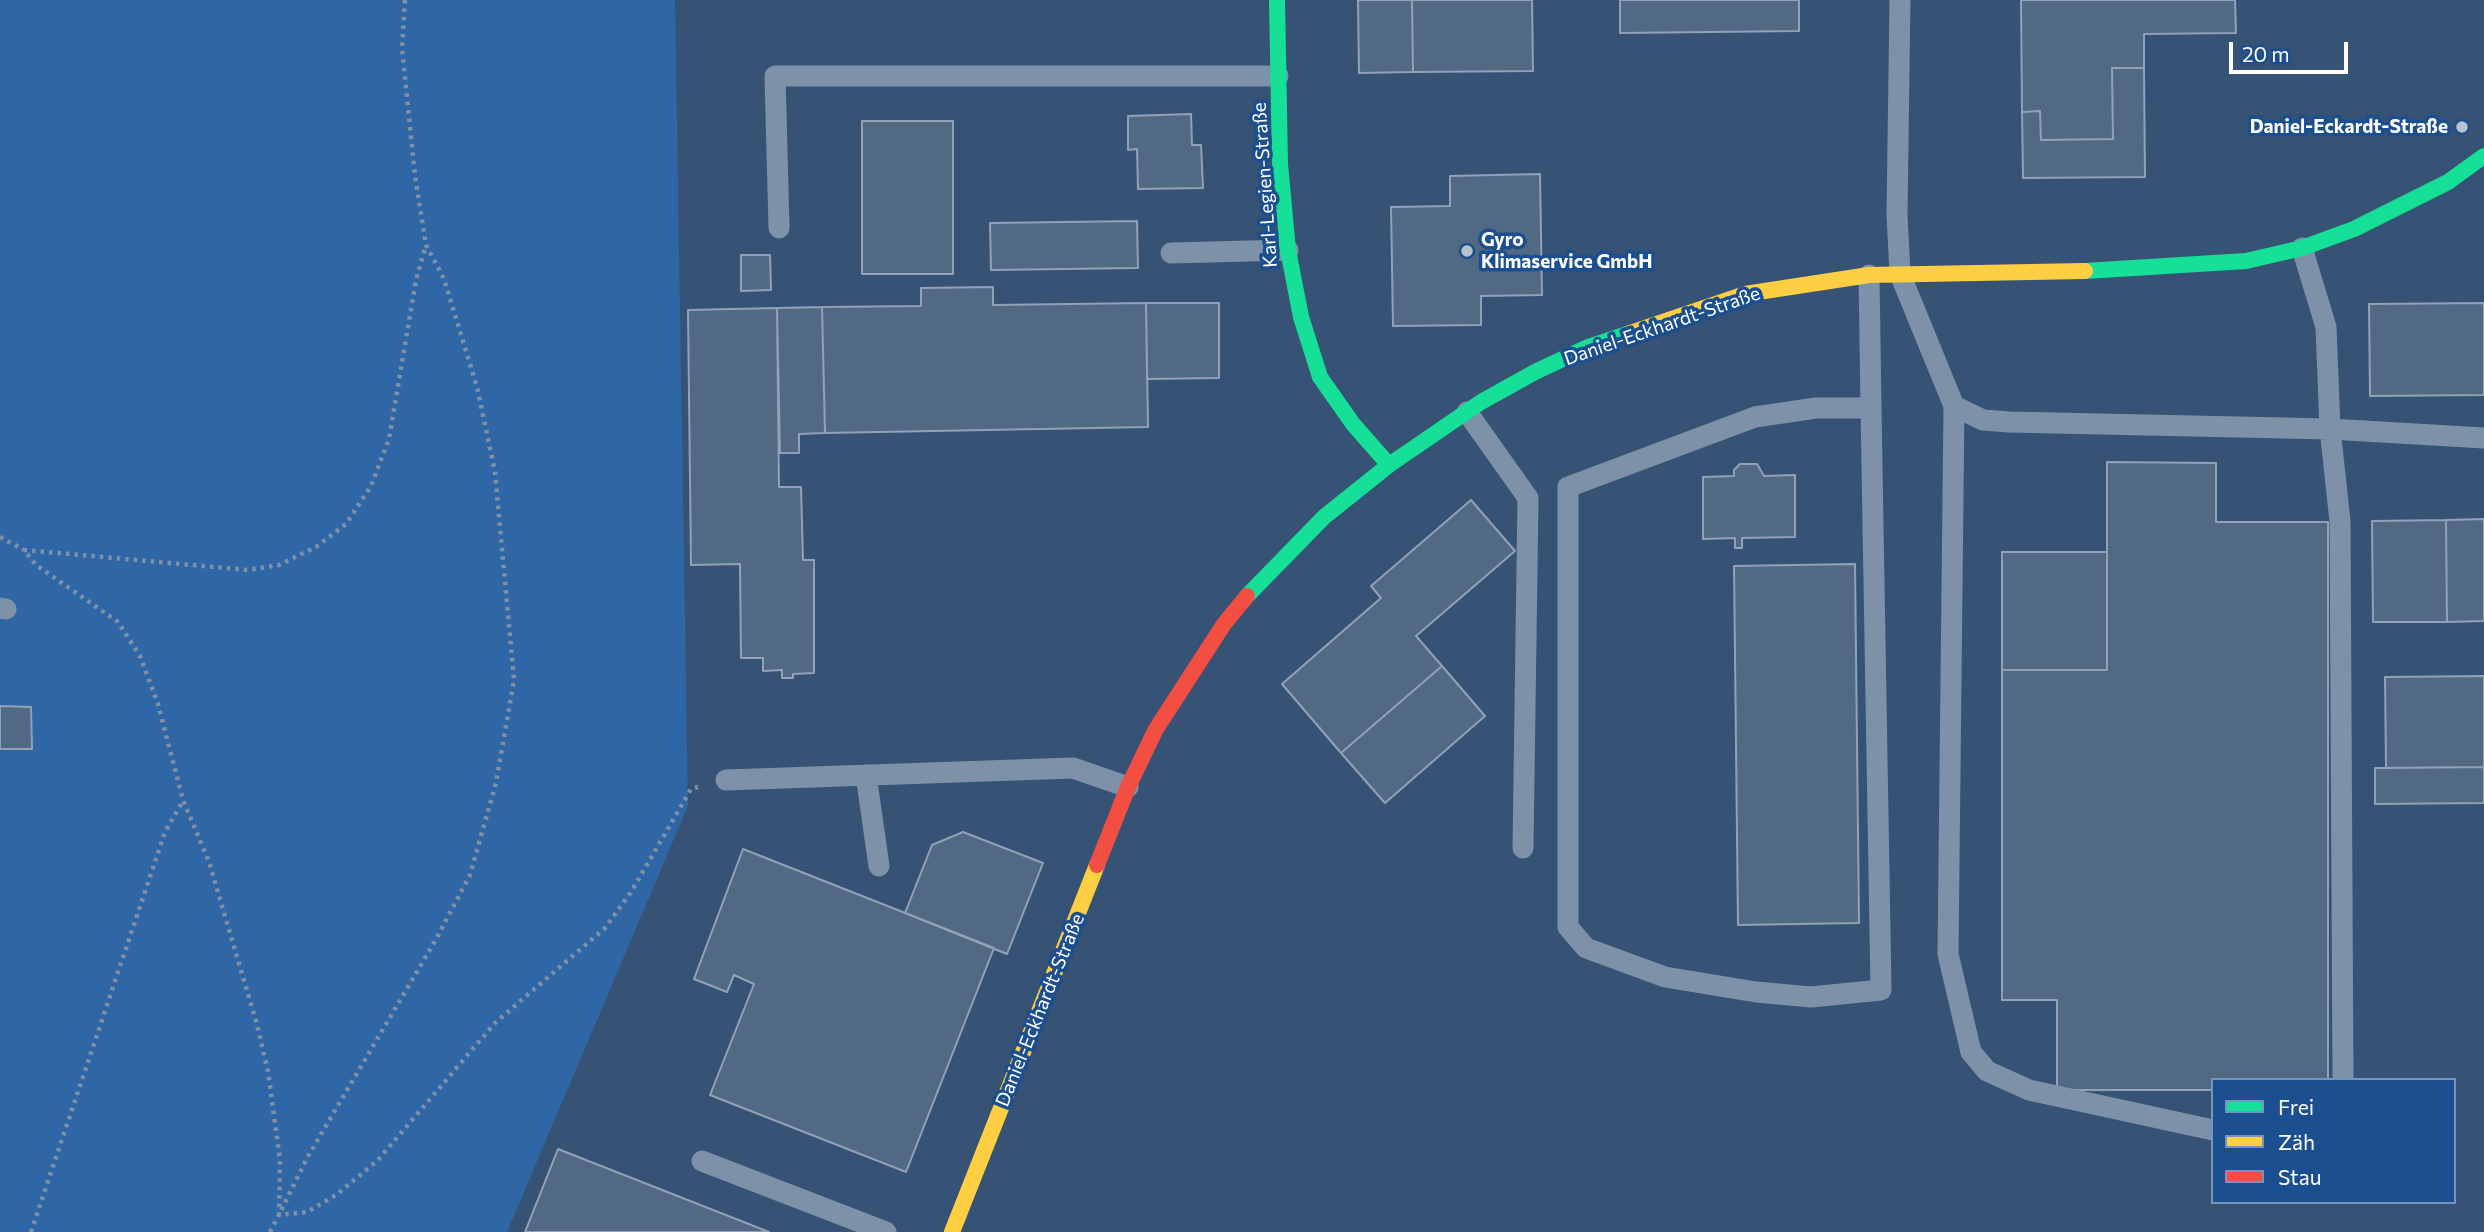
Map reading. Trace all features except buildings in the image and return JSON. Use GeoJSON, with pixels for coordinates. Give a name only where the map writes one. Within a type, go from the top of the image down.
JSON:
{"type":"FeatureCollection","features":[{"type":"Feature","properties":{"kind":"street","name":"Karl-Legien-Straße"},"geometry":{"type":"LineString","coordinates":[[1277,0],[1280,164],[1288,250],[1301,317],[1321,377],[1353,425],[1389,465]]}},
{"type":"Feature","properties":{"kind":"street","name":"Daniel-Eckhardt-Straße"},"geometry":{"type":"LineString","coordinates":[[952,1232],[1128,787],[1169,708],[1224,624],[1264,575],[1324,517],[1389,465],[1467,412],[1535,372],[1601,342],[1745,294],[1869,275],[2188,267],[2246,261],[2302,248],[2400,208],[2448,182],[2484,156]]}},
{"type":"Feature","properties":{"kind":"lane"},"geometry":{"type":"LineString","coordinates":[[1900,0],[1897,215],[1900,274],[1954,406],[1948,954],[1972,1052],[1987,1070],[2029,1090],[2211,1130]]}},
{"type":"Feature","properties":{"kind":"lane"},"geometry":{"type":"LineString","coordinates":[[779,228],[775,76],[1278,76]]}},
{"type":"Feature","properties":{"kind":"lane"},"geometry":{"type":"LineString","coordinates":[[2302,248],[2326,327],[2330,429],[2340,521],[2343,1078]]}},
{"type":"Feature","properties":{"kind":"lane"},"geometry":{"type":"LineString","coordinates":[[1171,253],[1288,250]]}},
{"type":"Feature","properties":{"kind":"lane"},"geometry":{"type":"LineString","coordinates":[[1869,275],[1881,989],[1811,997],[1756,992],[1665,977],[1586,948],[1568,927],[1568,487],[1755,417],[1816,408],[1871,408]]}},
{"type":"Feature","properties":{"kind":"lane"},"geometry":{"type":"LineString","coordinates":[[1954,406],[1983,419],[2008,422],[2330,429],[2484,438]]}},
{"type":"Feature","properties":{"kind":"lane"},"geometry":{"type":"LineString","coordinates":[[1467,412],[1528,498],[1523,848]]}},
{"type":"Feature","properties":{"kind":"lane"},"geometry":{"type":"LineString","coordinates":[[726,780],[1073,768],[1128,787]]}},
{"type":"Feature","properties":{"kind":"lane"},"geometry":{"type":"LineString","coordinates":[[866,775],[879,866]]}},
{"type":"Feature","properties":{"kind":"lane"},"geometry":{"type":"LineString","coordinates":[[702,1161],[886,1232]]}},
{"type":"Feature","properties":{"kind":"path"},"geometry":{"type":"LineString","coordinates":[[270,1232],[307,1158],[435,941],[470,875],[496,783],[514,680],[495,472],[477,387],[444,279],[426,245],[415,176],[402,48],[405,0]]}},
{"type":"Feature","properties":{"kind":"path"},"geometry":{"type":"LineString","coordinates":[[24,550],[248,570],[279,565],[316,547],[346,524],[371,486],[389,439],[416,280],[426,245]]}},
{"type":"Feature","properties":{"kind":"path"},"geometry":{"type":"LineString","coordinates":[[0,537],[24,550],[36,565],[118,622],[140,656],[158,704],[183,800],[209,862],[256,1021],[268,1071],[280,1160],[279,1215]]}},
{"type":"Feature","properties":{"kind":"path"},"geometry":{"type":"LineString","coordinates":[[279,1215],[307,1212],[336,1195],[377,1161],[495,1023],[605,928],[631,892],[691,789],[726,780]]}},
{"type":"Feature","properties":{"kind":"path"},"geometry":{"type":"LineString","coordinates":[[31,1232],[165,832],[183,800]]}},
{"type":"Feature","properties":{"kind":"shaded area"},"geometry":{"type":"Polygon","coordinates":[[[0,0],[675,0],[688,806],[507,1232],[0,1232],[0,0]]]}},
{"type":"Feature","properties":{"kind":"traffic: fast"},"geometry":{"type":"LineString","coordinates":[[1277,0],[1280,164],[1288,250],[1301,317],[1320,377],[1353,424],[1389,465]]}},
{"type":"Feature","properties":{"kind":"traffic: fast"},"geometry":{"type":"LineString","coordinates":[[2085,271],[2246,261],[2302,248],[2354,229],[2448,182],[2484,156]]}},
{"type":"Feature","properties":{"kind":"traffic: fast"},"geometry":{"type":"LineString","coordinates":[[1247,596],[1324,517],[1389,465],[1481,402],[1535,372],[1588,347],[1630,333]]}},
{"type":"Feature","properties":{"kind":"traffic: slow"},"geometry":{"type":"LineString","coordinates":[[1630,333],[1745,294],[1869,275],[2085,271]]}},
{"type":"Feature","properties":{"kind":"traffic: slow"},"geometry":{"type":"LineString","coordinates":[[952,1232],[1097,865]]}},
{"type":"Feature","properties":{"kind":"traffic: jam"},"geometry":{"type":"LineString","coordinates":[[1097,865],[1128,787],[1156,729],[1224,624],[1247,596]]}},
{"type":"Feature","properties":{"kind":"place","name":"Daniel-Eckardt-Straße"},"geometry":{"type":"Point","coordinates":[2462,127]}},
{"type":"Feature","properties":{"kind":"place","name":"Gyro Klimaservice GmbH"},"geometry":{"type":"Point","coordinates":[1467,251]}}]}
